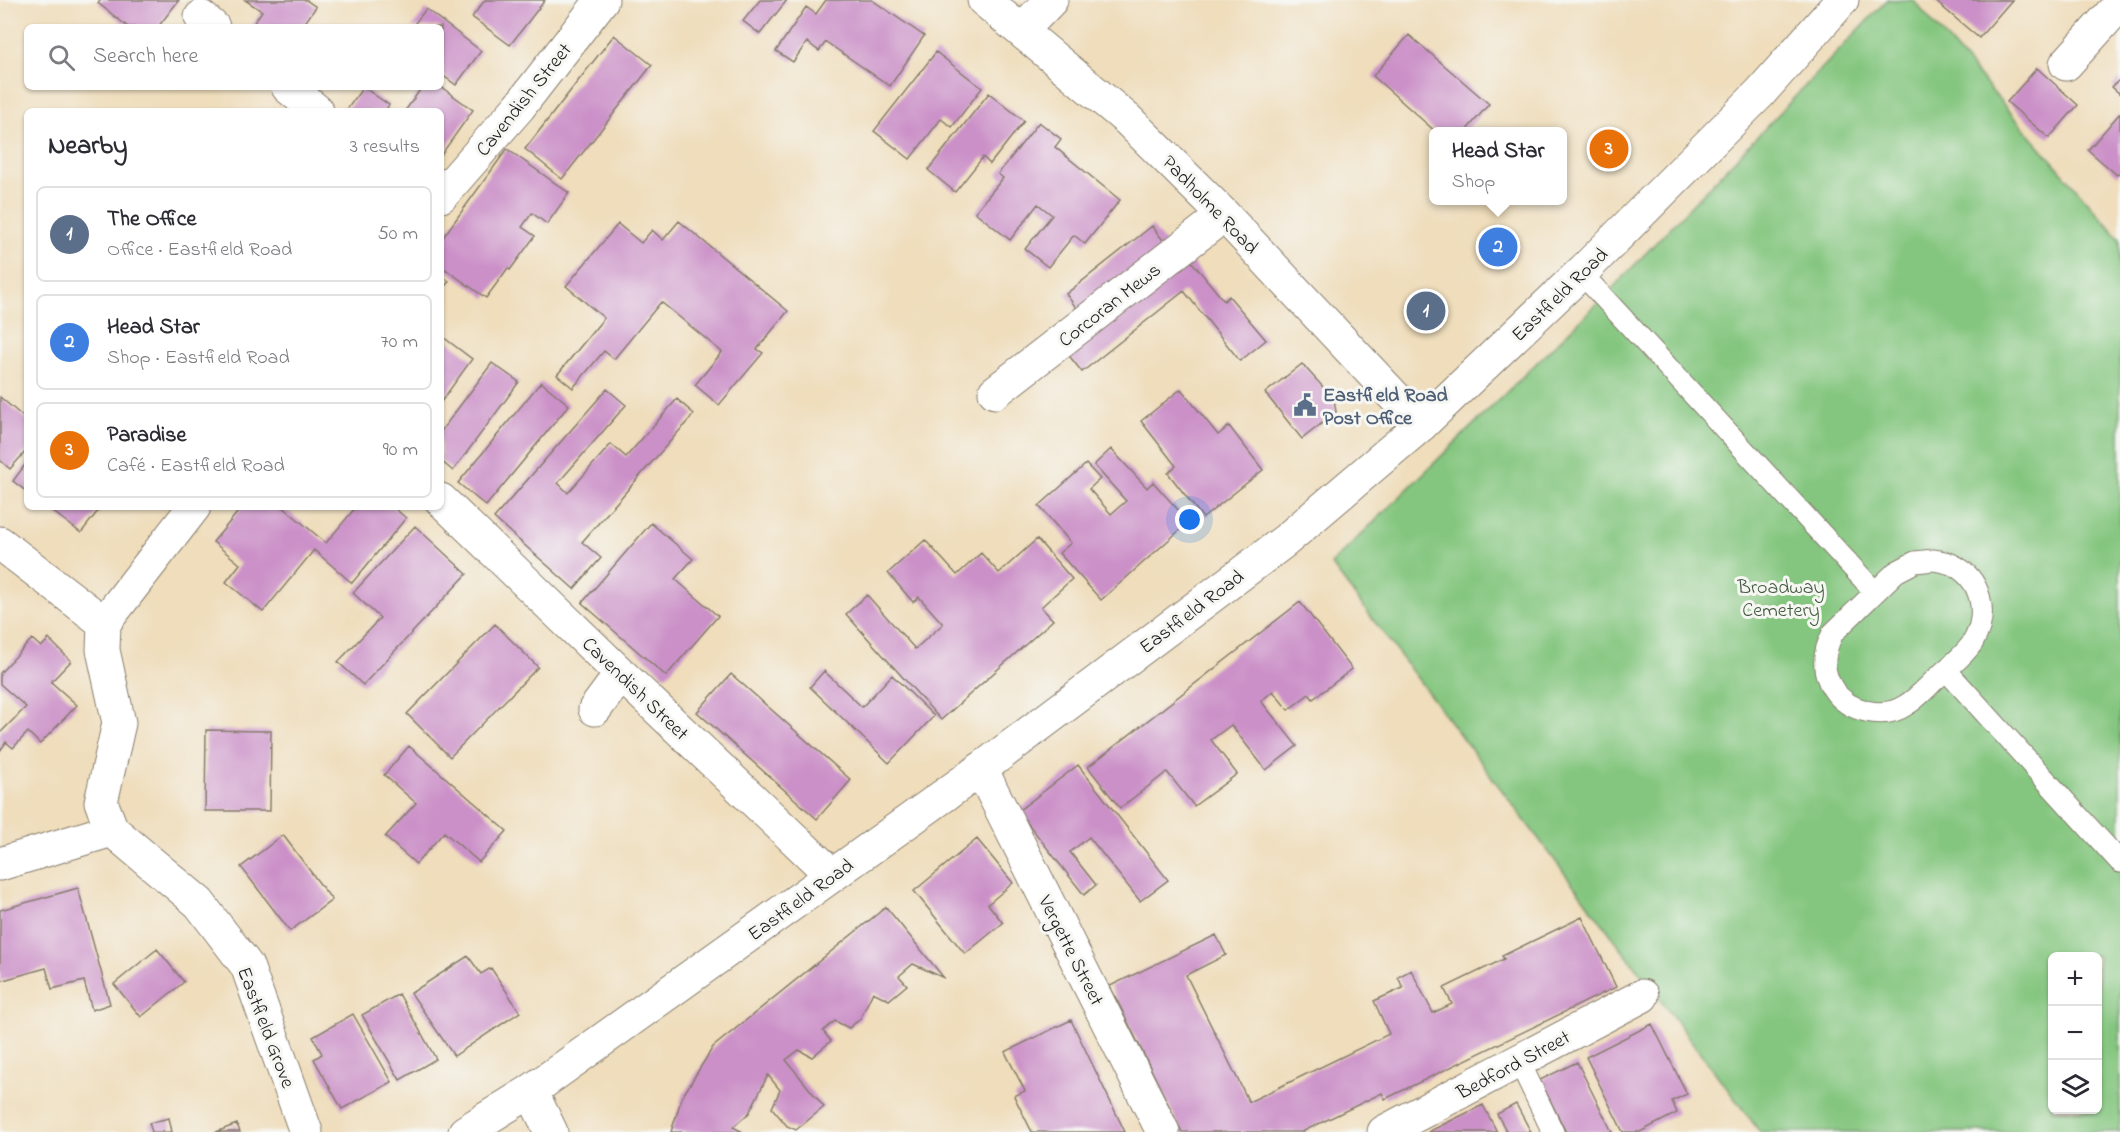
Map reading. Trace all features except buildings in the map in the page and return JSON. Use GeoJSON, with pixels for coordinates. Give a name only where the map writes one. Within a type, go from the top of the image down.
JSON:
{"type":"FeatureCollection","features":[{"type":"Feature","properties":{"kind":"street","name":"Cavendish Street"},"geometry":{"type":"LineString","coordinates":[[444,193],[519,107],[602,0]]}},
{"type":"Feature","properties":{"kind":"street","name":"Padholme Road"},"geometry":{"type":"LineString","coordinates":[[984,0],[1128,120],[1224,215],[1421,425]]}},
{"type":"Feature","properties":{"kind":"street"},"geometry":{"type":"LineString","coordinates":[[1022,30],[1051,0]]}},
{"type":"Feature","properties":{"kind":"street","name":"Eastfield Road"},"geometry":{"type":"LineString","coordinates":[[465,1132],[531,1091],[981,769],[1286,540],[1421,425],[1581,273],[1760,93],[1842,0]]}},
{"type":"Feature","properties":{"kind":"street"},"geometry":{"type":"LineString","coordinates":[[2066,64],[2120,4]]}},
{"type":"Feature","properties":{"kind":"street"},"geometry":{"type":"LineString","coordinates":[[292,90],[313,108]]}},
{"type":"Feature","properties":{"kind":"street","name":"Corcoran Mews"},"geometry":{"type":"LineString","coordinates":[[995,392],[1224,215]]}},
{"type":"Feature","properties":{"kind":"street","name":"Cavendish Street"},"geometry":{"type":"LineString","coordinates":[[444,503],[832,875]]}},
{"type":"Feature","properties":{"kind":"street"},"geometry":{"type":"LineString","coordinates":[[0,543],[104,623],[192,510]]}},
{"type":"Feature","properties":{"kind":"street","name":"Eastfield Grove"},"geometry":{"type":"LineString","coordinates":[[104,623],[103,650],[119,723],[101,802],[112,830],[199,903],[247,966],[306,1132]]}},
{"type":"Feature","properties":{"kind":"street"},"geometry":{"type":"LineString","coordinates":[[595,709],[621,674]]}},
{"type":"Feature","properties":{"kind":"street","name":"Vergette Street"},"geometry":{"type":"LineString","coordinates":[[981,769],[1163,1132]]}},
{"type":"Feature","properties":{"kind":"street"},"geometry":{"type":"LineString","coordinates":[[0,864],[112,830]]}},
{"type":"Feature","properties":{"kind":"street","name":"Bedford Street"},"geometry":{"type":"LineString","coordinates":[[1384,1132],[1642,996]]}},
{"type":"Feature","properties":{"kind":"street"},"geometry":{"type":"LineString","coordinates":[[531,1091],[552,1132]]}},
{"type":"Feature","properties":{"kind":"lane"},"geometry":{"type":"LineString","coordinates":[[1581,273],[1875,592]]}},
{"type":"Feature","properties":{"kind":"lane"},"geometry":{"type":"LineString","coordinates":[[1934,560],[1951,564],[1967,574],[1977,587],[1983,611],[1972,642],[1946,670],[1906,706],[1887,712],[1869,712],[1851,705],[1835,692],[1826,678],[1824,663],[1827,644],[1833,633],[1896,572],[1915,562],[1934,560]]}},
{"type":"Feature","properties":{"kind":"lane"},"geometry":{"type":"LineString","coordinates":[[1946,670],[2120,862]]}},
{"type":"Feature","properties":{"kind":"lane"},"geometry":{"type":"LineString","coordinates":[[1519,1061],[1553,1132]]}},
{"type":"Feature","properties":{"kind":"green space","name":"Broadway Cemetery"},"geometry":{"type":"Polygon","coordinates":[[[1887,0],[1913,0],[2120,239],[2120,1132],[1760,1132],[1331,564],[1605,296],[1887,0]]]}},
{"type":"Feature","properties":{"kind":"place","name":"Paradise"},"geometry":{"type":"Point","coordinates":[1609,149]}},
{"type":"Feature","properties":{"kind":"place","name":"Head Star"},"geometry":{"type":"Point","coordinates":[1498,247]}},
{"type":"Feature","properties":{"kind":"place","name":"The Office"},"geometry":{"type":"Point","coordinates":[1426,311]}},
{"type":"Feature","properties":{"kind":"place","name":"Eastfield Road Post Office"},"geometry":{"type":"Point","coordinates":[1305,405]}}]}
